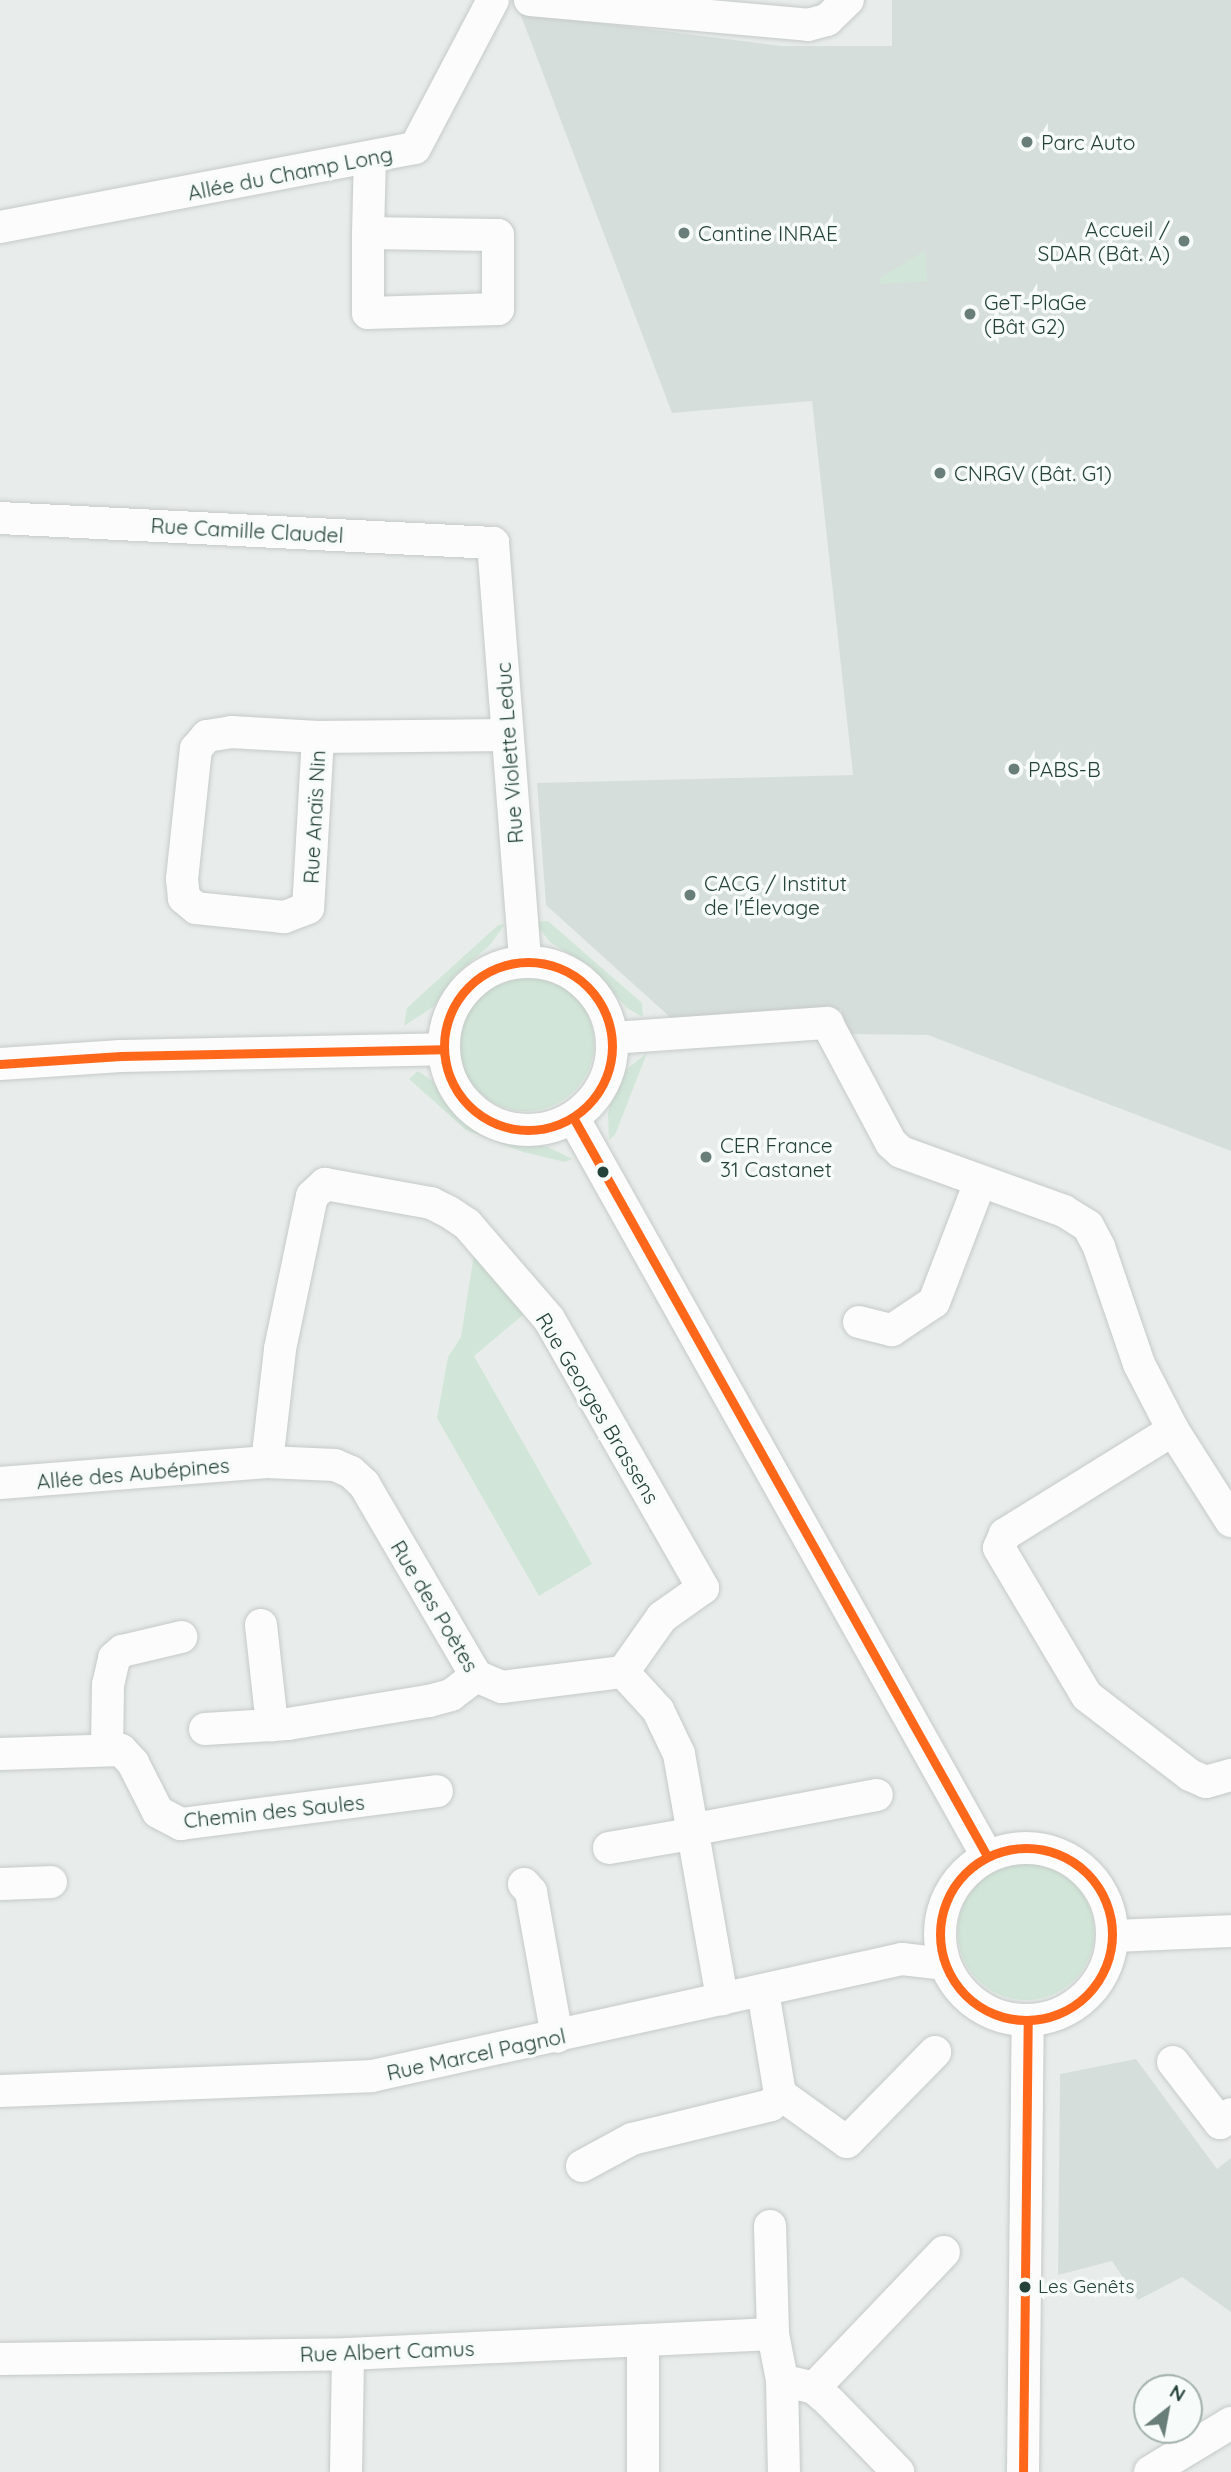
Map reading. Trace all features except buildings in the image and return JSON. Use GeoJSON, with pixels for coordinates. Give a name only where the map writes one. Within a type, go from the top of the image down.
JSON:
{"type":"FeatureCollection","features":[{"type":"Feature","properties":{"kind":"street","name":"Allée du Champ Long"},"geometry":{"type":"LineString","coordinates":[[0,227],[370,159],[415,148],[493,0]]}},
{"type":"Feature","properties":{"kind":"street"},"geometry":{"type":"LineString","coordinates":[[530,0],[657,6],[808,25],[827,20],[848,0]]}},
{"type":"Feature","properties":{"kind":"street"},"geometry":{"type":"LineString","coordinates":[[369,233],[498,235],[498,309],[368,313],[369,233],[370,159]]}},
{"type":"Feature","properties":{"kind":"street","name":"Rue Camille Claudel"},"geometry":{"type":"LineString","coordinates":[[0,518],[493,543]]}},
{"type":"Feature","properties":{"kind":"street","name":"Rue Violette Leduc"},"geometry":{"type":"LineString","coordinates":[[493,543],[525,962]]}},
{"type":"Feature","properties":{"kind":"street","name":"Rue Anaïs Nin"},"geometry":{"type":"LineString","coordinates":[[318,737],[308,908],[284,917],[196,908],[184,898],[182,879],[196,749],[207,736],[231,732],[318,737],[507,735]]}},
{"type":"Feature","properties":{"kind":"street"},"geometry":{"type":"LineString","coordinates":[[525,962],[560,968],[586,984],[602,1004],[612,1038],[612,1060],[597,1097],[574,1119],[550,1128],[522,1131],[493,1123],[457,1092],[443,1049],[449,1016],[463,993],[486,973],[525,962]]}},
{"type":"Feature","properties":{"kind":"street"},"geometry":{"type":"LineString","coordinates":[[612,1038],[827,1023],[891,1143],[901,1152],[1064,1211],[1088,1226],[1099,1247],[1139,1364],[1173,1430],[1231,1521]]}},
{"type":"Feature","properties":{"kind":"street"},"geometry":{"type":"LineString","coordinates":[[0,1064],[121,1056],[443,1049]]}},
{"type":"Feature","properties":{"kind":"street"},"geometry":{"type":"LineString","coordinates":[[574,1119],[987,1856]]}},
{"type":"Feature","properties":{"kind":"street"},"geometry":{"type":"LineString","coordinates":[[859,1322],[892,1330],[934,1303],[980,1182]]}},
{"type":"Feature","properties":{"kind":"street","name":"Rue Georges Brassens"},"geometry":{"type":"LineString","coordinates":[[267,1462],[280,1349],[312,1196],[325,1184],[431,1203],[449,1212],[467,1224],[549,1319],[703,1588],[662,1616],[623,1672]]}},
{"type":"Feature","properties":{"kind":"street"},"geometry":{"type":"LineString","coordinates":[[1173,1430],[1005,1534],[999,1548],[1087,1696],[1190,1775],[1206,1782],[1231,1775]]}},
{"type":"Feature","properties":{"kind":"street","name":"Allée des Aubépines"},"geometry":{"type":"LineString","coordinates":[[0,1483],[267,1462]]}},
{"type":"Feature","properties":{"kind":"street","name":"Rue des Poètes"},"geometry":{"type":"LineString","coordinates":[[267,1462],[335,1465],[364,1484],[476,1676],[502,1687],[623,1672]]}},
{"type":"Feature","properties":{"kind":"street"},"geometry":{"type":"LineString","coordinates":[[261,1625],[272,1725]]}},
{"type":"Feature","properties":{"kind":"street"},"geometry":{"type":"LineString","coordinates":[[0,1754],[107,1749],[107,1696],[114,1658],[122,1651],[181,1637]]}},
{"type":"Feature","properties":{"kind":"street"},"geometry":{"type":"LineString","coordinates":[[623,1672],[658,1710],[679,1754],[722,1999]]}},
{"type":"Feature","properties":{"kind":"street"},"geometry":{"type":"LineString","coordinates":[[205,1729],[272,1725],[429,1701],[450,1695],[476,1676]]}},
{"type":"Feature","properties":{"kind":"street","name":"Chemin des Saules"},"geometry":{"type":"LineString","coordinates":[[107,1749],[121,1750],[127,1756],[158,1812],[181,1824],[437,1791]]}},
{"type":"Feature","properties":{"kind":"street"},"geometry":{"type":"LineString","coordinates":[[609,1848],[877,1795]]}},
{"type":"Feature","properties":{"kind":"street"},"geometry":{"type":"LineString","coordinates":[[1021,1847],[1055,1852],[1081,1866],[1099,1887],[1110,1914],[1113,1936],[1105,1969],[1090,1992],[1061,2013],[1028,2021],[1009,2019],[976,2005],[958,1988],[944,1964],[940,1919],[955,1884],[987,1856],[1021,1847]]}},
{"type":"Feature","properties":{"kind":"street"},"geometry":{"type":"LineString","coordinates":[[0,1884],[51,1882]]}},
{"type":"Feature","properties":{"kind":"street"},"geometry":{"type":"LineString","coordinates":[[524,1884],[531,1892],[557,2037]]}},
{"type":"Feature","properties":{"kind":"street"},"geometry":{"type":"LineString","coordinates":[[1113,1936],[1231,1931]]}},
{"type":"Feature","properties":{"kind":"street","name":"Rue Marcel Pagnol"},"geometry":{"type":"LineString","coordinates":[[0,2091],[372,2076],[902,1959],[944,1964]]}},
{"type":"Feature","properties":{"kind":"street"},"geometry":{"type":"LineString","coordinates":[[763,1991],[780,2094],[848,2142],[935,2052]]}},
{"type":"Feature","properties":{"kind":"street"},"geometry":{"type":"LineString","coordinates":[[1023,2472],[1028,2021]]}},
{"type":"Feature","properties":{"kind":"street"},"geometry":{"type":"LineString","coordinates":[[1173,2062],[1220,2123],[1231,2114]]}},
{"type":"Feature","properties":{"kind":"street"},"geometry":{"type":"LineString","coordinates":[[582,2166],[632,2138],[771,2105],[780,2094]]}},
{"type":"Feature","properties":{"kind":"street"},"geometry":{"type":"LineString","coordinates":[[770,2226],[773,2334],[782,2380],[784,2472]]}},
{"type":"Feature","properties":{"kind":"street"},"geometry":{"type":"LineString","coordinates":[[814,2388],[944,2252]]}},
{"type":"Feature","properties":{"kind":"street","name":"Rue Albert Camus"},"geometry":{"type":"LineString","coordinates":[[0,2359],[348,2354],[773,2334]]}},
{"type":"Feature","properties":{"kind":"street"},"geometry":{"type":"LineString","coordinates":[[643,2340],[643,2472]]}},
{"type":"Feature","properties":{"kind":"street"},"geometry":{"type":"LineString","coordinates":[[346,2472],[348,2354]]}},
{"type":"Feature","properties":{"kind":"street"},"geometry":{"type":"LineString","coordinates":[[782,2380],[814,2388],[898,2472]]}},
{"type":"Feature","properties":{"kind":"street"},"geometry":{"type":"LineString","coordinates":[[1150,2472],[1231,2423]]}},
{"type":"Feature","properties":{"kind":"shaded area"},"geometry":{"type":"Polygon","coordinates":[[[892,0],[1231,0],[1231,1151],[928,1035],[848,1034],[841,1010],[671,1018],[546,905],[537,783],[853,775],[812,401],[672,413],[520,13],[781,46],[892,46],[892,0]]]}},
{"type":"Feature","properties":{"kind":"shaded area"},"geometry":{"type":"Polygon","coordinates":[[[1136,2059],[1217,2169],[1231,2158],[1231,2312],[1182,2277],[1138,2300],[1112,2261],[1058,2275],[1060,2074],[1136,2059]]]}},
{"type":"Feature","properties":{"kind":"green space"},"geometry":{"type":"Polygon","coordinates":[[[925,251],[927,281],[881,284],[880,278],[925,251]]]}},
{"type":"Feature","properties":{"kind":"green space"},"geometry":{"type":"Polygon","coordinates":[[[548,921],[642,1003],[643,1017],[627,1008],[591,967],[550,942],[535,922],[548,921]]]}},
{"type":"Feature","properties":{"kind":"green space"},"geometry":{"type":"Polygon","coordinates":[[[505,924],[490,945],[455,975],[433,1007],[404,1026],[407,1008],[498,925],[505,924]]]}},
{"type":"Feature","properties":{"kind":"green space"},"geometry":{"type":"Polygon","coordinates":[[[526,975],[552,980],[574,995],[589,1017],[594,1043],[589,1069],[574,1091],[552,1106],[526,1111],[500,1106],[478,1091],[463,1069],[458,1043],[463,1017],[478,995],[500,980],[526,975]]]}},
{"type":"Feature","properties":{"kind":"green space"},"geometry":{"type":"Polygon","coordinates":[[[647,1053],[615,1135],[609,1140],[608,1113],[615,1090],[627,1069],[647,1053]]]}},
{"type":"Feature","properties":{"kind":"green space"},"geometry":{"type":"Polygon","coordinates":[[[418,1071],[434,1082],[457,1117],[480,1135],[548,1147],[572,1159],[565,1162],[523,1152],[466,1130],[409,1079],[418,1071]]]}},
{"type":"Feature","properties":{"kind":"green space"},"geometry":{"type":"Polygon","coordinates":[[[474,1254],[524,1314],[474,1356],[592,1564],[539,1596],[437,1418],[448,1357],[461,1337],[474,1254]]]}},
{"type":"Feature","properties":{"kind":"green space"},"geometry":{"type":"Polygon","coordinates":[[[1026,1864],[1052,1870],[1074,1884],[1088,1906],[1094,1932],[1088,1958],[1074,1980],[1052,1994],[1026,2000],[1000,1994],[978,1980],[964,1958],[958,1932],[964,1906],[978,1884],[1000,1870],[1026,1864]]]}},
{"type":"Feature","properties":{"kind":"transit line"},"geometry":{"type":"LineString","coordinates":[[528,962],[560,968],[587,987],[606,1014],[612,1046],[606,1078],[587,1105],[560,1124],[528,1130],[496,1124],[469,1105],[450,1078],[444,1046],[450,1014],[469,987],[496,968],[528,962]]}},
{"type":"Feature","properties":{"kind":"transit line"},"geometry":{"type":"LineString","coordinates":[[0,1064],[121,1056],[443,1049]]}},
{"type":"Feature","properties":{"kind":"transit line"},"geometry":{"type":"LineString","coordinates":[[574,1119],[987,1856]]}},
{"type":"Feature","properties":{"kind":"transit line"},"geometry":{"type":"LineString","coordinates":[[1026,1848],[1059,1855],[1087,1873],[1105,1901],[1112,1934],[1105,1967],[1087,1995],[1059,2013],[1026,2020],[993,2013],[965,1995],[947,1967],[940,1934],[947,1901],[965,1873],[993,1855],[1026,1848]]}},
{"type":"Feature","properties":{"kind":"transit line"},"geometry":{"type":"LineString","coordinates":[[1023,2472],[1028,2020]]}},
{"type":"Feature","properties":{"kind":"place","name":"Parc Auto"},"geometry":{"type":"Point","coordinates":[1027,142]}},
{"type":"Feature","properties":{"kind":"place","name":"Cantine INRAE"},"geometry":{"type":"Point","coordinates":[684,233]}},
{"type":"Feature","properties":{"kind":"place","name":"Accueil / SDAR (Bât. A)"},"geometry":{"type":"Point","coordinates":[1184,241]}},
{"type":"Feature","properties":{"kind":"place","name":"GeT-PlaGe (Bât G2)"},"geometry":{"type":"Point","coordinates":[970,314]}},
{"type":"Feature","properties":{"kind":"place","name":"CNRGV (Bât. G1)"},"geometry":{"type":"Point","coordinates":[940,473]}},
{"type":"Feature","properties":{"kind":"place","name":"PABS-B"},"geometry":{"type":"Point","coordinates":[1014,769]}},
{"type":"Feature","properties":{"kind":"place","name":"CACG / Institut de l'Élevage"},"geometry":{"type":"Point","coordinates":[690,895]}},
{"type":"Feature","properties":{"kind":"place","name":"CER France 31 Castanet"},"geometry":{"type":"Point","coordinates":[706,1157]}},
{"type":"Feature","properties":{"kind":"place","name":"Les Genêts"},"geometry":{"type":"Point","coordinates":[1025,2287]}}]}
